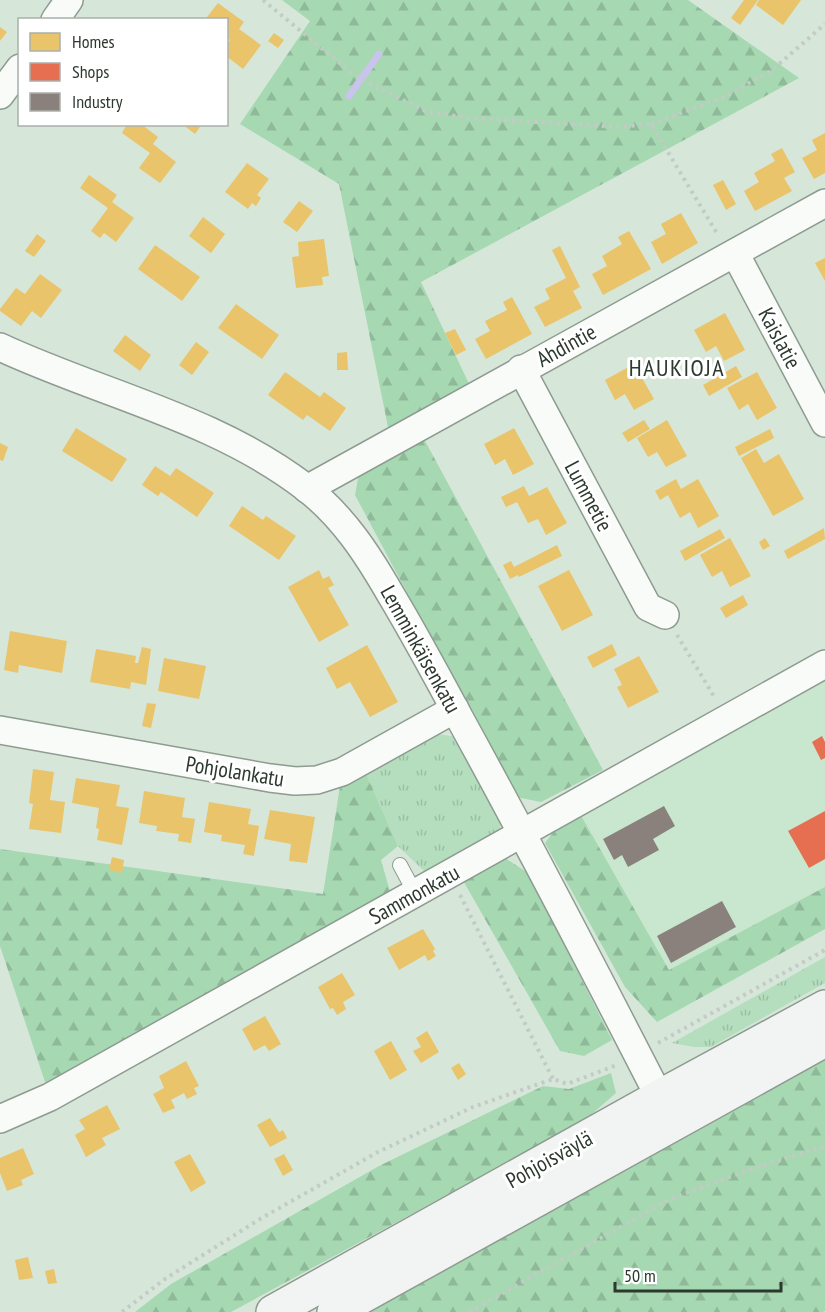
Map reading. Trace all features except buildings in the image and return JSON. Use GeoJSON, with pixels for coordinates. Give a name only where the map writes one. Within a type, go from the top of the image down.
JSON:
{"type":"FeatureCollection","features":[{"type":"Feature","properties":{"kind":"main road","name":"Pohjoisväylä"},"geometry":{"type":"LineString","coordinates":[[334,1312],[666,1110],[825,1007]]}},
{"type":"Feature","properties":{"kind":"main road","name":"Pohjoisväylä"},"geometry":{"type":"LineString","coordinates":[[273,1312],[666,1110],[825,1040]]}},
{"type":"Feature","properties":{"kind":"street"},"geometry":{"type":"LineString","coordinates":[[56,18],[69,0]]}},
{"type":"Feature","properties":{"kind":"street"},"geometry":{"type":"LineString","coordinates":[[0,95],[18,71]]}},
{"type":"Feature","properties":{"kind":"street","name":"Ahdintie"},"geometry":{"type":"LineString","coordinates":[[307,489],[825,203]]}},
{"type":"Feature","properties":{"kind":"street","name":"Kaislatie"},"geometry":{"type":"LineString","coordinates":[[735,253],[825,423]]}},
{"type":"Feature","properties":{"kind":"street","name":"Lemminkäisenkatu"},"geometry":{"type":"LineString","coordinates":[[0,347],[220,435],[277,467],[307,489],[339,519],[368,555],[414,632],[523,834],[666,1110]]}},
{"type":"Feature","properties":{"kind":"street","name":"Lummetie"},"geometry":{"type":"LineString","coordinates":[[521,369],[648,607],[665,615]]}},
{"type":"Feature","properties":{"kind":"street","name":"Sammonkatu"},"geometry":{"type":"LineString","coordinates":[[0,1119],[50,1097],[825,664]]}},
{"type":"Feature","properties":{"kind":"street","name":"Pohjolankatu"},"geometry":{"type":"LineString","coordinates":[[0,730],[295,781],[317,780],[342,772],[456,710]]}},
{"type":"Feature","properties":{"kind":"lane"},"geometry":{"type":"LineString","coordinates":[[400,865],[415,893]]}},
{"type":"Feature","properties":{"kind":"path"},"geometry":{"type":"LineString","coordinates":[[263,0],[348,70],[376,87],[428,112],[471,118],[618,127],[651,124],[722,98],[771,71],[825,24]]}},
{"type":"Feature","properties":{"kind":"path"},"geometry":{"type":"LineString","coordinates":[[651,124],[723,244],[735,253]]}},
{"type":"Feature","properties":{"kind":"path"},"geometry":{"type":"LineString","coordinates":[[665,615],[728,719]]}},
{"type":"Feature","properties":{"kind":"path"},"geometry":{"type":"LineString","coordinates":[[450,874],[553,1079]]}},
{"type":"Feature","properties":{"kind":"path"},"geometry":{"type":"LineString","coordinates":[[669,1037],[825,950]]}},
{"type":"Feature","properties":{"kind":"path"},"geometry":{"type":"LineString","coordinates":[[122,1312],[165,1279],[250,1225],[378,1152],[472,1107],[553,1079],[567,1084],[614,1067]]}},
{"type":"Feature","properties":{"kind":"path"},"geometry":{"type":"LineString","coordinates":[[469,1312],[670,1199],[825,1146]]}},
{"type":"Feature","properties":{"kind":"shaded area"},"geometry":{"type":"Polygon","coordinates":[[[825,681],[825,887],[669,971],[579,812],[731,734],[825,681]]]}},
{"type":"Feature","properties":{"kind":"green space"},"geometry":{"type":"Polygon","coordinates":[[[282,0],[688,0],[799,78],[421,282],[470,386],[389,432],[339,184],[240,124],[310,21],[282,0]]]}},
{"type":"Feature","properties":{"kind":"green space"},"geometry":{"type":"Polygon","coordinates":[[[424,439],[603,770],[541,802],[516,797],[355,495],[359,473],[424,439]]]}},
{"type":"Feature","properties":{"kind":"green space"},"geometry":{"type":"Polygon","coordinates":[[[437,734],[458,737],[501,814],[500,833],[428,875],[398,846],[366,774],[437,734]]]}},
{"type":"Feature","properties":{"kind":"green space"},"geometry":{"type":"Polygon","coordinates":[[[366,774],[398,846],[381,860],[391,895],[47,1088],[0,946],[0,849],[323,894],[340,786],[366,774]]]}},
{"type":"Feature","properties":{"kind":"green space"},"geometry":{"type":"Polygon","coordinates":[[[579,812],[669,970],[825,887],[825,929],[657,1022],[625,987],[545,843],[560,823],[579,812]]]}},
{"type":"Feature","properties":{"kind":"green space"},"geometry":{"type":"Polygon","coordinates":[[[502,856],[528,873],[612,1040],[584,1056],[560,1051],[461,877],[502,856]]]}},
{"type":"Feature","properties":{"kind":"green space"},"geometry":{"type":"Polygon","coordinates":[[[825,957],[825,983],[711,1047],[672,1043],[825,957]]]}},
{"type":"Feature","properties":{"kind":"green space"},"geometry":{"type":"Polygon","coordinates":[[[825,1056],[825,1311],[360,1312],[825,1056]]]}},
{"type":"Feature","properties":{"kind":"green space"},"geometry":{"type":"Polygon","coordinates":[[[611,1073],[616,1093],[585,1120],[231,1312],[135,1312],[171,1284],[379,1166],[543,1086],[569,1089],[611,1073]]]}},
{"type":"Feature","properties":{"kind":"waterway"},"geometry":{"type":"LineString","coordinates":[[349,96],[379,54]]}},
{"type":"Feature","properties":{"kind":"district","name":"HAUKIOJA"},"geometry":{"type":"Point","coordinates":[677,368]}}]}
